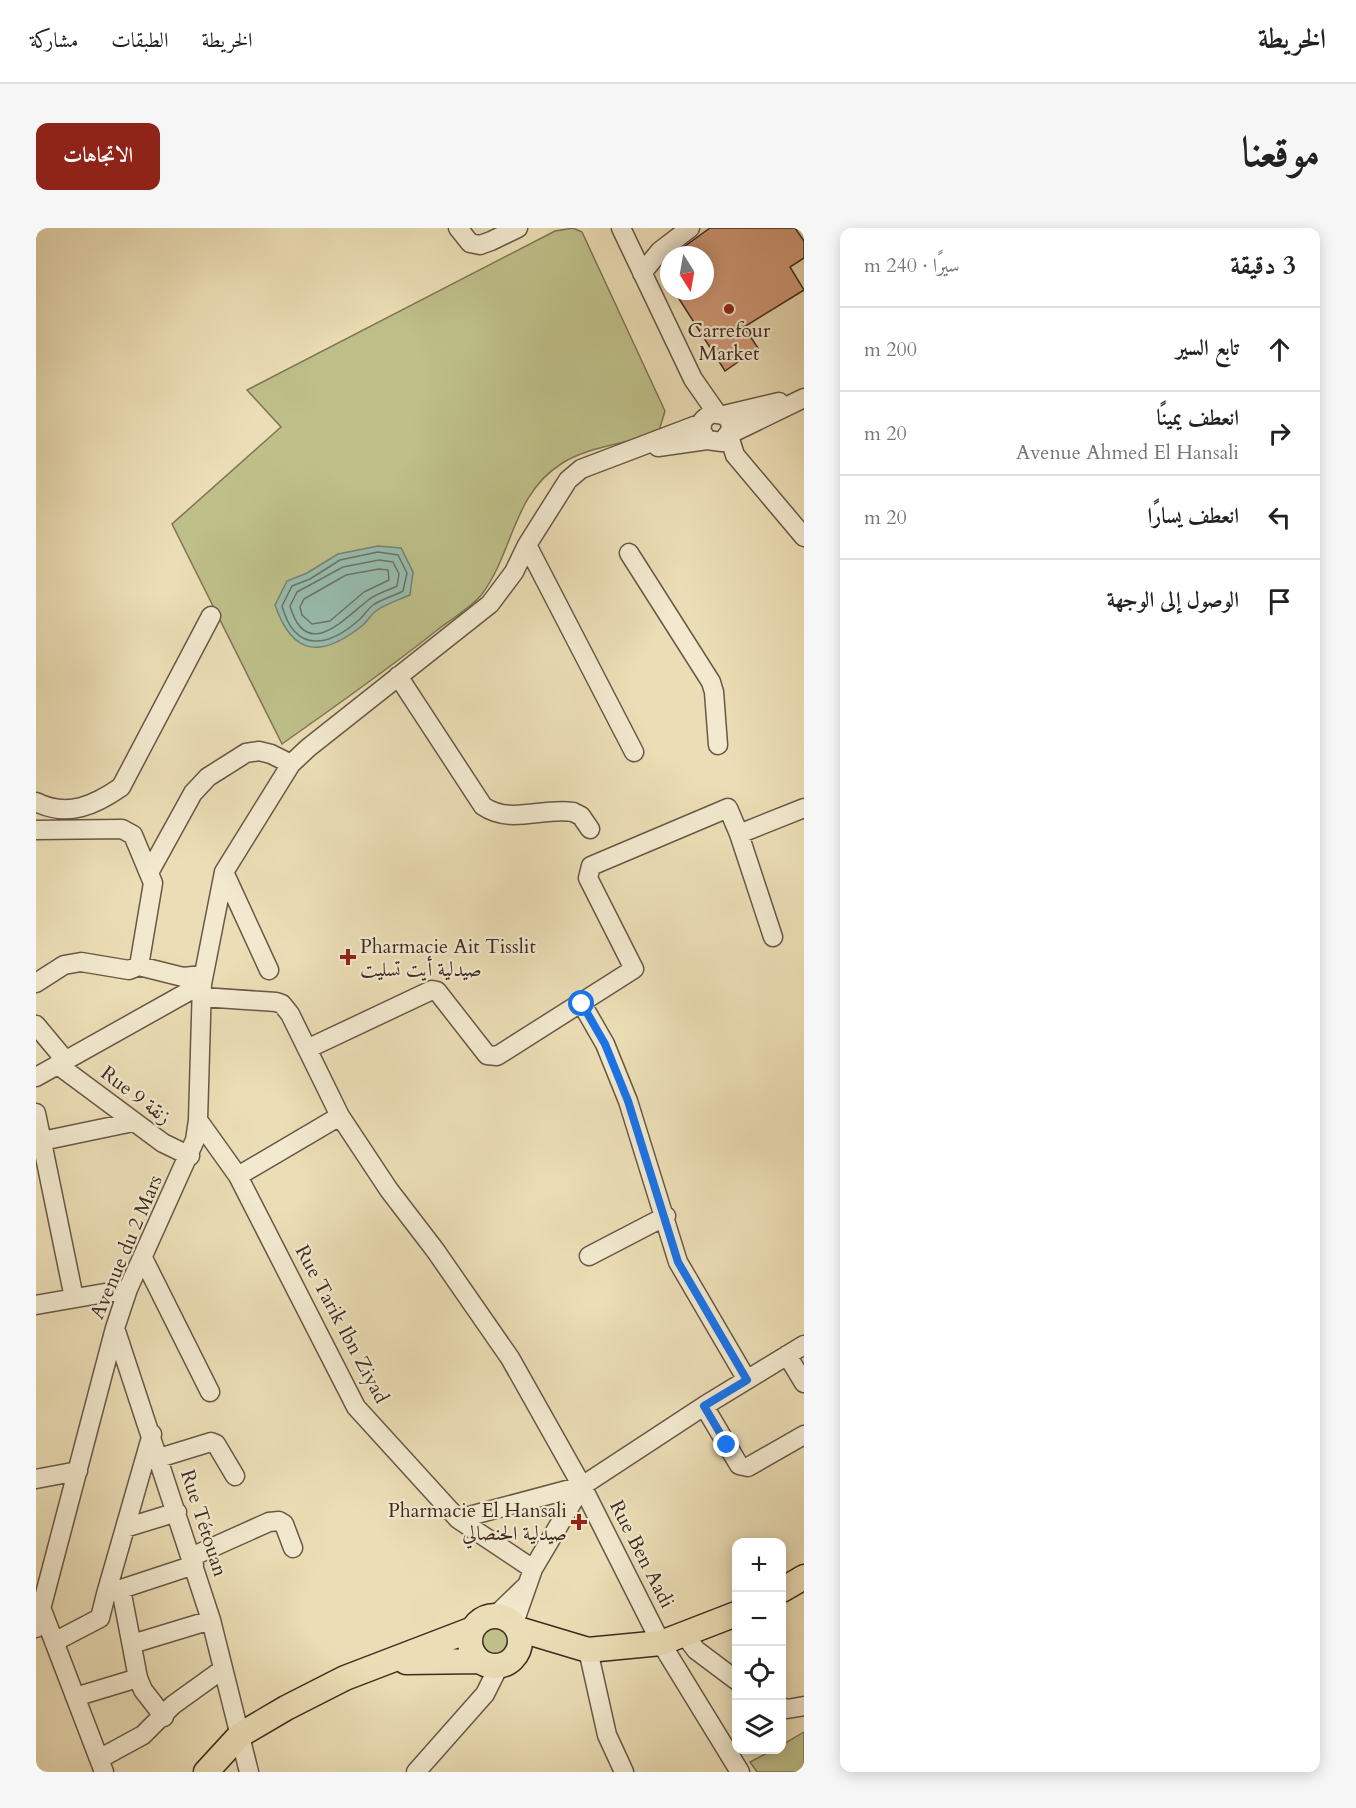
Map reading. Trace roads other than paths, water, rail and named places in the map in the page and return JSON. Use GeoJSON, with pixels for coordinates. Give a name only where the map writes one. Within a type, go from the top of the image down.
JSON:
{"type":"FeatureCollection","features":[{"type":"Feature","properties":{"kind":"main road"},"geometry":{"type":"LineString","coordinates":[[786,1587],[804,1576]]}},
{"type":"Feature","properties":{"kind":"main road"},"geometry":{"type":"LineString","coordinates":[[392,1662],[498,1661],[584,1648],[661,1643],[732,1616]]}},
{"type":"Feature","properties":{"kind":"main road"},"geometry":{"type":"LineString","coordinates":[[206,1772],[240,1735],[315,1692],[367,1669],[392,1662],[473,1629],[479,1622],[509,1622],[584,1648]]}},
{"type":"Feature","properties":{"kind":"main road"},"geometry":{"type":"LineString","coordinates":[[498,1661],[521,1643],[509,1622]]}},
{"type":"Feature","properties":{"kind":"main road"},"geometry":{"type":"LineString","coordinates":[[473,1629],[470,1643],[498,1661]]}},
{"type":"Feature","properties":{"kind":"street"},"geometry":{"type":"LineString","coordinates":[[458,228],[470,243],[480,244],[518,228]]}},
{"type":"Feature","properties":{"kind":"street"},"geometry":{"type":"LineString","coordinates":[[621,228],[716,428],[804,537]]}},
{"type":"Feature","properties":{"kind":"street"},"geometry":{"type":"LineString","coordinates":[[642,273],[660,252],[690,228]]}},
{"type":"Feature","properties":{"kind":"street"},"geometry":{"type":"LineString","coordinates":[[269,970],[224,872],[291,764],[308,748],[490,604],[514,572],[527,545],[568,480],[590,464],[629,450],[716,428],[804,397]]}},
{"type":"Feature","properties":{"kind":"street"},"geometry":{"type":"LineString","coordinates":[[527,545],[634,752]]}},
{"type":"Feature","properties":{"kind":"street"},"geometry":{"type":"LineString","coordinates":[[629,553],[711,681],[718,745]]}},
{"type":"Feature","properties":{"kind":"street"},"geometry":{"type":"LineString","coordinates":[[36,802],[72,811],[98,803],[121,787],[212,616]]}},
{"type":"Feature","properties":{"kind":"street"},"geometry":{"type":"LineString","coordinates":[[398,676],[483,806],[498,814],[573,812],[581,816],[590,829]]}},
{"type":"Feature","properties":{"kind":"street"},"geometry":{"type":"LineString","coordinates":[[150,871],[193,793],[208,777],[246,753],[259,751],[291,764]]}},
{"type":"Feature","properties":{"kind":"street"},"geometry":{"type":"LineString","coordinates":[[307,1048],[432,990],[437,991],[487,1055],[493,1057],[582,1004],[634,969],[588,878],[591,866],[728,808],[739,834],[773,937]]}},
{"type":"Feature","properties":{"kind":"street"},"geometry":{"type":"LineString","coordinates":[[739,834],[804,808]]}},
{"type":"Feature","properties":{"kind":"street"},"geometry":{"type":"LineString","coordinates":[[36,830],[127,830],[133,835],[150,871],[153,890],[139,966]]}},
{"type":"Feature","properties":{"kind":"street","name":"Avenue du 2 Mars"},"geometry":{"type":"LineString","coordinates":[[36,1628],[115,1328],[128,1289],[190,1156],[198,1120],[202,990],[224,872]]}},
{"type":"Feature","properties":{"kind":"street"},"geometry":{"type":"LineString","coordinates":[[36,983],[71,963],[99,964],[129,970],[139,966],[183,977],[202,990]]}},
{"type":"Feature","properties":{"kind":"street"},"geometry":{"type":"LineString","coordinates":[[36,1077],[167,1004],[202,990]]}},
{"type":"Feature","properties":{"kind":"street","name":"Rue Ben Aadi"},"geometry":{"type":"LineString","coordinates":[[202,990],[282,1004],[290,1014],[340,1116],[389,1190],[435,1250],[510,1358],[582,1486],[661,1643],[740,1772]]}},
{"type":"Feature","properties":{"kind":"street"},"geometry":{"type":"LineString","coordinates":[[582,1004],[605,1044],[625,1092],[666,1216],[678,1262],[747,1380]]}},
{"type":"Feature","properties":{"kind":"street","name":"Rue 9 زنقة"},"geometry":{"type":"LineString","coordinates":[[36,1026],[62,1063],[133,1122],[163,1143],[190,1156]]}},
{"type":"Feature","properties":{"kind":"street"},"geometry":{"type":"LineString","coordinates":[[238,1176],[340,1116]]}},
{"type":"Feature","properties":{"kind":"street"},"geometry":{"type":"LineString","coordinates":[[37,1120],[74,1298]]}},
{"type":"Feature","properties":{"kind":"street","name":"Rue Tarik Ibn Ziyad"},"geometry":{"type":"LineString","coordinates":[[198,1120],[238,1176],[356,1407],[458,1519],[530,1576]]}},
{"type":"Feature","properties":{"kind":"street"},"geometry":{"type":"LineString","coordinates":[[42,1141],[133,1122]]}},
{"type":"Feature","properties":{"kind":"street"},"geometry":{"type":"LineString","coordinates":[[589,1256],[666,1216]]}},
{"type":"Feature","properties":{"kind":"street"},"geometry":{"type":"LineString","coordinates":[[143,1258],[210,1392]]}},
{"type":"Feature","properties":{"kind":"street"},"geometry":{"type":"LineString","coordinates":[[36,1305],[128,1289]]}},
{"type":"Feature","properties":{"kind":"street","name":"Rue Tétouan"},"geometry":{"type":"LineString","coordinates":[[115,1328],[152,1434],[211,1620],[249,1772]]}},
{"type":"Feature","properties":{"kind":"street"},"geometry":{"type":"LineString","coordinates":[[458,1519],[582,1486],[704,1406],[804,1346]]}},
{"type":"Feature","properties":{"kind":"street"},"geometry":{"type":"LineString","coordinates":[[787,1355],[804,1383]]}},
{"type":"Feature","properties":{"kind":"street"},"geometry":{"type":"LineString","coordinates":[[704,1406],[739,1465],[743,1467],[748,1467],[804,1435]]}},
{"type":"Feature","properties":{"kind":"street"},"geometry":{"type":"LineString","coordinates":[[54,1642],[100,1618],[113,1592],[125,1528],[152,1434]]}},
{"type":"Feature","properties":{"kind":"street"},"geometry":{"type":"LineString","coordinates":[[159,1458],[211,1442],[216,1444],[235,1476]]}},
{"type":"Feature","properties":{"kind":"street"},"geometry":{"type":"LineString","coordinates":[[36,1479],[78,1471]]}},
{"type":"Feature","properties":{"kind":"street"},"geometry":{"type":"LineString","coordinates":[[509,1622],[530,1576],[582,1486]]}},
{"type":"Feature","properties":{"kind":"street"},"geometry":{"type":"LineString","coordinates":[[125,1528],[177,1512]]}},
{"type":"Feature","properties":{"kind":"street"},"geometry":{"type":"LineString","coordinates":[[113,1592],[193,1561],[269,1522],[279,1521],[284,1524],[292,1548]]}},
{"type":"Feature","properties":{"kind":"street"},"geometry":{"type":"LineString","coordinates":[[113,1592],[132,1644],[138,1678],[143,1690],[164,1717]]}},
{"type":"Feature","properties":{"kind":"street"},"geometry":{"type":"LineString","coordinates":[[39,1611],[54,1642],[101,1766],[143,1735],[164,1717],[173,1705],[223,1669]]}},
{"type":"Feature","properties":{"kind":"street"},"geometry":{"type":"LineString","coordinates":[[132,1644],[211,1620]]}},
{"type":"Feature","properties":{"kind":"street"},"geometry":{"type":"LineString","coordinates":[[684,1634],[696,1650],[732,1677]]}},
{"type":"Feature","properties":{"kind":"street"},"geometry":{"type":"LineString","coordinates":[[584,1648],[607,1735],[624,1772]]}},
{"type":"Feature","properties":{"kind":"street"},"geometry":{"type":"LineString","coordinates":[[416,1772],[485,1694],[498,1661]]}},
{"type":"Feature","properties":{"kind":"street"},"geometry":{"type":"LineString","coordinates":[[75,1697],[138,1678]]}},
{"type":"Feature","properties":{"kind":"street"},"geometry":{"type":"LineString","coordinates":[[786,1709],[804,1706]]}},
{"type":"Feature","properties":{"kind":"street"},"geometry":{"type":"LineString","coordinates":[[607,1735],[609,1772]]}},
{"type":"Feature","properties":{"kind":"water"},"geometry":{"type":"Polygon","coordinates":[[[378,546],[401,548],[413,572],[410,595],[372,614],[363,625],[334,643],[322,647],[310,647],[300,643],[282,622],[275,605],[287,581],[307,573],[338,554],[378,546]]]}},
{"type":"Feature","properties":{"kind":"place","name":"Carrefour Market"},"geometry":{"type":"Point","coordinates":[729,309]}},
{"type":"Feature","properties":{"kind":"place","name":"Pharmacie Ait Tisslit صيدلية أيت تسليت"},"geometry":{"type":"Point","coordinates":[348,957]}},
{"type":"Feature","properties":{"kind":"place","name":"Pharmacie El Hansali صيدلية الحنصالي"},"geometry":{"type":"Point","coordinates":[579,1522]}}]}
